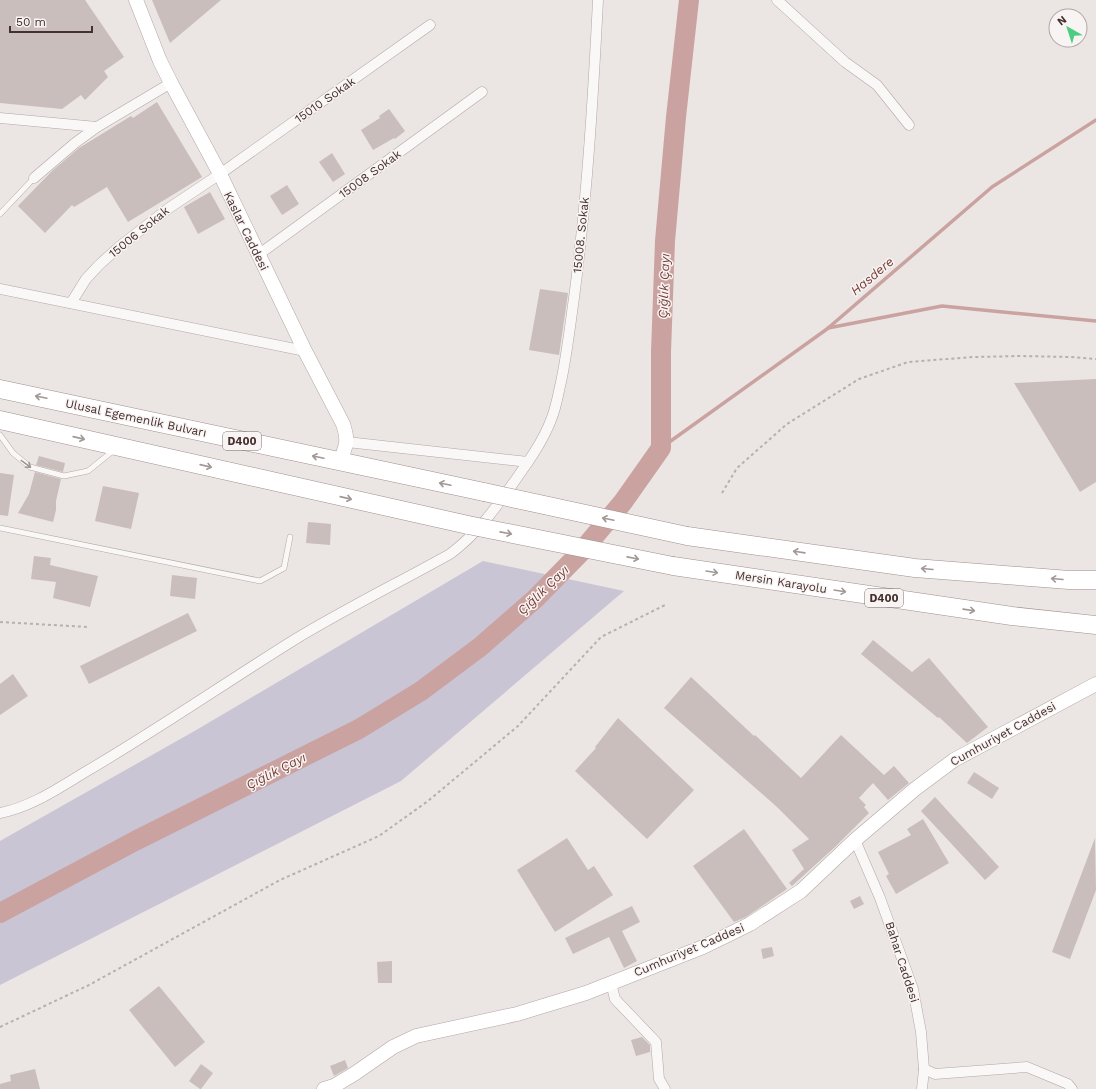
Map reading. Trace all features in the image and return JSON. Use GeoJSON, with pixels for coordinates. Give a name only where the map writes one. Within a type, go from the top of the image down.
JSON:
{"type":"FeatureCollection","features":[{"type":"Feature","properties":{"kind":"highway","name":"Ulusal Egemenlik Bulvarı"},"geometry":{"type":"LineString","coordinates":[[0,389],[687,536],[915,568],[1069,580],[1096,580]]}},
{"type":"Feature","properties":{"kind":"highway","name":"D400"},"geometry":{"type":"LineString","coordinates":[[0,420],[119,447]]}},
{"type":"Feature","properties":{"kind":"highway","name":"Mersin Karayolu"},"geometry":{"type":"LineString","coordinates":[[119,447],[468,525],[673,566],[1012,616],[1096,624]]}},
{"type":"Feature","properties":{"kind":"street","name":"Kaslar Caddesi"},"geometry":{"type":"LineString","coordinates":[[136,0],[160,61],[220,174],[305,351],[343,424],[347,442]]}},
{"type":"Feature","properties":{"kind":"street","name":"15008. Sokak"},"geometry":{"type":"LineString","coordinates":[[0,812],[25,805],[43,797],[118,753],[295,640],[450,554],[466,542],[478,529],[528,462],[544,436],[552,419],[566,355],[582,232],[591,127],[598,0]]}},
{"type":"Feature","properties":{"kind":"street"},"geometry":{"type":"LineString","coordinates":[[778,0],[845,62],[877,85],[909,125]]}},
{"type":"Feature","properties":{"kind":"street","name":"15010 Sokak"},"geometry":{"type":"LineString","coordinates":[[220,174],[430,25]]}},
{"type":"Feature","properties":{"kind":"street"},"geometry":{"type":"LineString","coordinates":[[34,178],[75,143],[97,127],[171,83]]}},
{"type":"Feature","properties":{"kind":"street","name":"15008 Sokak"},"geometry":{"type":"LineString","coordinates":[[258,255],[482,92]]}},
{"type":"Feature","properties":{"kind":"street"},"geometry":{"type":"LineString","coordinates":[[0,118],[97,127]]}},
{"type":"Feature","properties":{"kind":"street","name":"15006 Sokak"},"geometry":{"type":"LineString","coordinates":[[72,303],[86,279],[120,246],[179,200],[220,174]]}},
{"type":"Feature","properties":{"kind":"street"},"geometry":{"type":"LineString","coordinates":[[0,289],[305,351]]}},
{"type":"Feature","properties":{"kind":"street"},"geometry":{"type":"LineString","coordinates":[[340,462],[347,442],[528,462]]}},
{"type":"Feature","properties":{"kind":"street","name":"Cumhuriyet Caddesi"},"geometry":{"type":"LineString","coordinates":[[324,1089],[334,1086],[393,1047],[416,1036],[517,1014],[586,992],[703,947],[750,924],[801,891],[855,840],[915,788],[954,760],[1096,684]]}},
{"type":"Feature","properties":{"kind":"street","name":"Bahar Caddesi"},"geometry":{"type":"LineString","coordinates":[[855,840],[880,898],[913,989],[921,1032],[924,1069],[922,1089]]}},
{"type":"Feature","properties":{"kind":"street"},"geometry":{"type":"LineString","coordinates":[[611,983],[615,999],[656,1042],[660,1079],[665,1089]]}},
{"type":"Feature","properties":{"kind":"street"},"geometry":{"type":"LineString","coordinates":[[924,1069],[936,1074],[1027,1067],[1068,1084],[1072,1089]]}},
{"type":"Feature","properties":{"kind":"lane"},"geometry":{"type":"LineString","coordinates":[[0,214],[34,178]]}},
{"type":"Feature","properties":{"kind":"lane"},"geometry":{"type":"LineString","coordinates":[[0,435],[13,454],[30,467],[64,476],[88,471],[119,447]]}},
{"type":"Feature","properties":{"kind":"lane"},"geometry":{"type":"LineString","coordinates":[[0,528],[260,581],[284,568],[290,536]]}},
{"type":"Feature","properties":{"kind":"path"},"geometry":{"type":"LineString","coordinates":[[722,493],[737,468],[787,424],[859,378],[908,362],[973,357],[1020,356],[1096,359]]}},
{"type":"Feature","properties":{"kind":"path"},"geometry":{"type":"LineString","coordinates":[[0,1027],[89,985],[280,880],[379,836],[428,801],[518,726],[601,637],[667,604]]}},
{"type":"Feature","properties":{"kind":"path"},"geometry":{"type":"LineString","coordinates":[[0,622],[88,628]]}},
{"type":"Feature","properties":{"kind":"shaded area"},"geometry":{"type":"Polygon","coordinates":[[[483,561],[624,591],[401,781],[0,985],[0,841],[198,729],[483,561]]]}},
{"type":"Feature","properties":{"kind":"building"},"geometry":{"type":"Polygon","coordinates":[[[0,0],[85,0],[124,57],[104,71],[108,77],[85,100],[81,95],[62,109],[0,103],[0,0]]]}},
{"type":"Feature","properties":{"kind":"building"},"geometry":{"type":"Polygon","coordinates":[[[152,0],[221,0],[170,43],[152,0]]]}},
{"type":"Feature","properties":{"kind":"building"},"geometry":{"type":"Polygon","coordinates":[[[157,102],[202,177],[128,222],[107,187],[74,207],[72,205],[45,233],[18,206],[52,171],[79,148],[131,116],[133,118],[157,102]]]}},
{"type":"Feature","properties":{"kind":"building"},"geometry":{"type":"Polygon","coordinates":[[[389,109],[405,131],[395,139],[394,138],[373,150],[361,130],[380,118],[379,116],[389,109]]]}},
{"type":"Feature","properties":{"kind":"building"},"geometry":{"type":"Polygon","coordinates":[[[332,153],[345,174],[333,182],[319,162],[332,153]]]}},
{"type":"Feature","properties":{"kind":"building"},"geometry":{"type":"Polygon","coordinates":[[[287,185],[299,204],[282,215],[270,196],[287,185]]]}},
{"type":"Feature","properties":{"kind":"building"},"geometry":{"type":"Polygon","coordinates":[[[210,192],[225,219],[198,234],[184,207],[210,192]]]}},
{"type":"Feature","properties":{"kind":"building"},"geometry":{"type":"Polygon","coordinates":[[[540,289],[568,293],[559,355],[529,350],[540,289]]]}},
{"type":"Feature","properties":{"kind":"building"},"geometry":{"type":"Polygon","coordinates":[[[1096,379],[1096,482],[1080,492],[1014,383],[1096,379]]]}},
{"type":"Feature","properties":{"kind":"building"},"geometry":{"type":"Polygon","coordinates":[[[39,456],[65,463],[63,472],[36,465],[39,456]]]}},
{"type":"Feature","properties":{"kind":"building"},"geometry":{"type":"Polygon","coordinates":[[[35,472],[61,479],[53,522],[18,513],[29,494],[35,472]]]}},
{"type":"Feature","properties":{"kind":"building"},"geometry":{"type":"Polygon","coordinates":[[[0,473],[14,475],[8,516],[0,515],[0,473]]]}},
{"type":"Feature","properties":{"kind":"building"},"geometry":{"type":"Polygon","coordinates":[[[103,486],[139,493],[131,529],[95,521],[103,486]]]}},
{"type":"Feature","properties":{"kind":"building"},"geometry":{"type":"Polygon","coordinates":[[[308,522],[331,524],[330,545],[306,543],[308,522]]]}},
{"type":"Feature","properties":{"kind":"building"},"geometry":{"type":"Polygon","coordinates":[[[34,556],[51,558],[50,565],[98,576],[90,607],[53,598],[56,582],[31,579],[34,556]]]}},
{"type":"Feature","properties":{"kind":"building"},"geometry":{"type":"Polygon","coordinates":[[[172,575],[197,578],[195,599],[170,596],[172,575]]]}},
{"type":"Feature","properties":{"kind":"building"},"geometry":{"type":"Polygon","coordinates":[[[188,613],[197,631],[89,684],[80,666],[188,613]]]}},
{"type":"Feature","properties":{"kind":"building"},"geometry":{"type":"Polygon","coordinates":[[[873,640],[912,672],[929,658],[988,727],[967,743],[939,717],[938,718],[861,654],[873,640]]]}},
{"type":"Feature","properties":{"kind":"building"},"geometry":{"type":"Polygon","coordinates":[[[13,674],[28,696],[0,715],[0,684],[13,674]]]}},
{"type":"Feature","properties":{"kind":"building"},"geometry":{"type":"Polygon","coordinates":[[[691,677],[801,778],[841,735],[884,775],[894,766],[909,783],[888,800],[873,783],[859,798],[866,805],[864,807],[869,813],[835,847],[792,886],[789,883],[804,869],[792,850],[809,839],[777,807],[664,708],[691,677]]]}},
{"type":"Feature","properties":{"kind":"building"},"geometry":{"type":"Polygon","coordinates":[[[618,718],[694,790],[647,839],[575,771],[596,748],[595,747],[618,718]]]}},
{"type":"Feature","properties":{"kind":"building"},"geometry":{"type":"Polygon","coordinates":[[[974,772],[999,788],[992,799],[967,783],[974,772]]]}},
{"type":"Feature","properties":{"kind":"building"},"geometry":{"type":"Polygon","coordinates":[[[935,797],[999,867],[985,880],[921,811],[935,797]]]}},
{"type":"Feature","properties":{"kind":"building"},"geometry":{"type":"Polygon","coordinates":[[[923,819],[949,863],[896,894],[886,876],[889,874],[878,852],[911,835],[907,829],[923,819]]]}},
{"type":"Feature","properties":{"kind":"building"},"geometry":{"type":"Polygon","coordinates":[[[744,829],[787,889],[746,917],[734,922],[693,866],[744,829]]]}},
{"type":"Feature","properties":{"kind":"building"},"geometry":{"type":"Polygon","coordinates":[[[567,838],[588,870],[594,866],[613,895],[555,932],[517,870],[567,838]]]}},
{"type":"Feature","properties":{"kind":"building"},"geometry":{"type":"Polygon","coordinates":[[[1095,838],[1096,890],[1070,959],[1052,952],[1095,838]]]}},
{"type":"Feature","properties":{"kind":"building"},"geometry":{"type":"Polygon","coordinates":[[[860,896],[864,904],[854,909],[850,901],[860,896]]]}},
{"type":"Feature","properties":{"kind":"building"},"geometry":{"type":"Polygon","coordinates":[[[632,906],[640,922],[622,931],[637,961],[624,968],[609,937],[573,954],[565,938],[632,906]]]}},
{"type":"Feature","properties":{"kind":"building"},"geometry":{"type":"Polygon","coordinates":[[[772,947],[774,956],[763,959],[761,949],[772,947]]]}},
{"type":"Feature","properties":{"kind":"building"},"geometry":{"type":"Polygon","coordinates":[[[392,961],[392,983],[378,983],[377,962],[392,961]]]}},
{"type":"Feature","properties":{"kind":"building"},"geometry":{"type":"Polygon","coordinates":[[[159,986],[205,1042],[175,1067],[129,1010],[159,986]]]}},
{"type":"Feature","properties":{"kind":"building"},"geometry":{"type":"Polygon","coordinates":[[[642,1037],[650,1045],[650,1052],[636,1056],[631,1040],[642,1037]]]}},
{"type":"Feature","properties":{"kind":"building"},"geometry":{"type":"Polygon","coordinates":[[[345,1060],[348,1068],[334,1076],[330,1066],[345,1060]]]}},
{"type":"Feature","properties":{"kind":"building"},"geometry":{"type":"Polygon","coordinates":[[[201,1064],[213,1073],[200,1089],[189,1081],[201,1064]]]}},
{"type":"Feature","properties":{"kind":"building"},"geometry":{"type":"Polygon","coordinates":[[[35,1069],[40,1089],[0,1089],[0,1084],[11,1081],[10,1075],[35,1069]]]}},
{"type":"Feature","properties":{"kind":"waterway","name":"Çığlık Çayı"},"geometry":{"type":"LineString","coordinates":[[0,913],[135,841],[359,729],[421,691],[480,647],[535,599],[581,552],[623,502],[661,448],[661,352],[665,241],[676,117],[689,0]]}},
{"type":"Feature","properties":{"kind":"waterway","name":"Hasdere"},"geometry":{"type":"LineString","coordinates":[[661,448],[827,329],[992,187],[1096,120]]}},
{"type":"Feature","properties":{"kind":"waterway"},"geometry":{"type":"LineString","coordinates":[[828,328],[942,306],[1096,321]]}}]}
